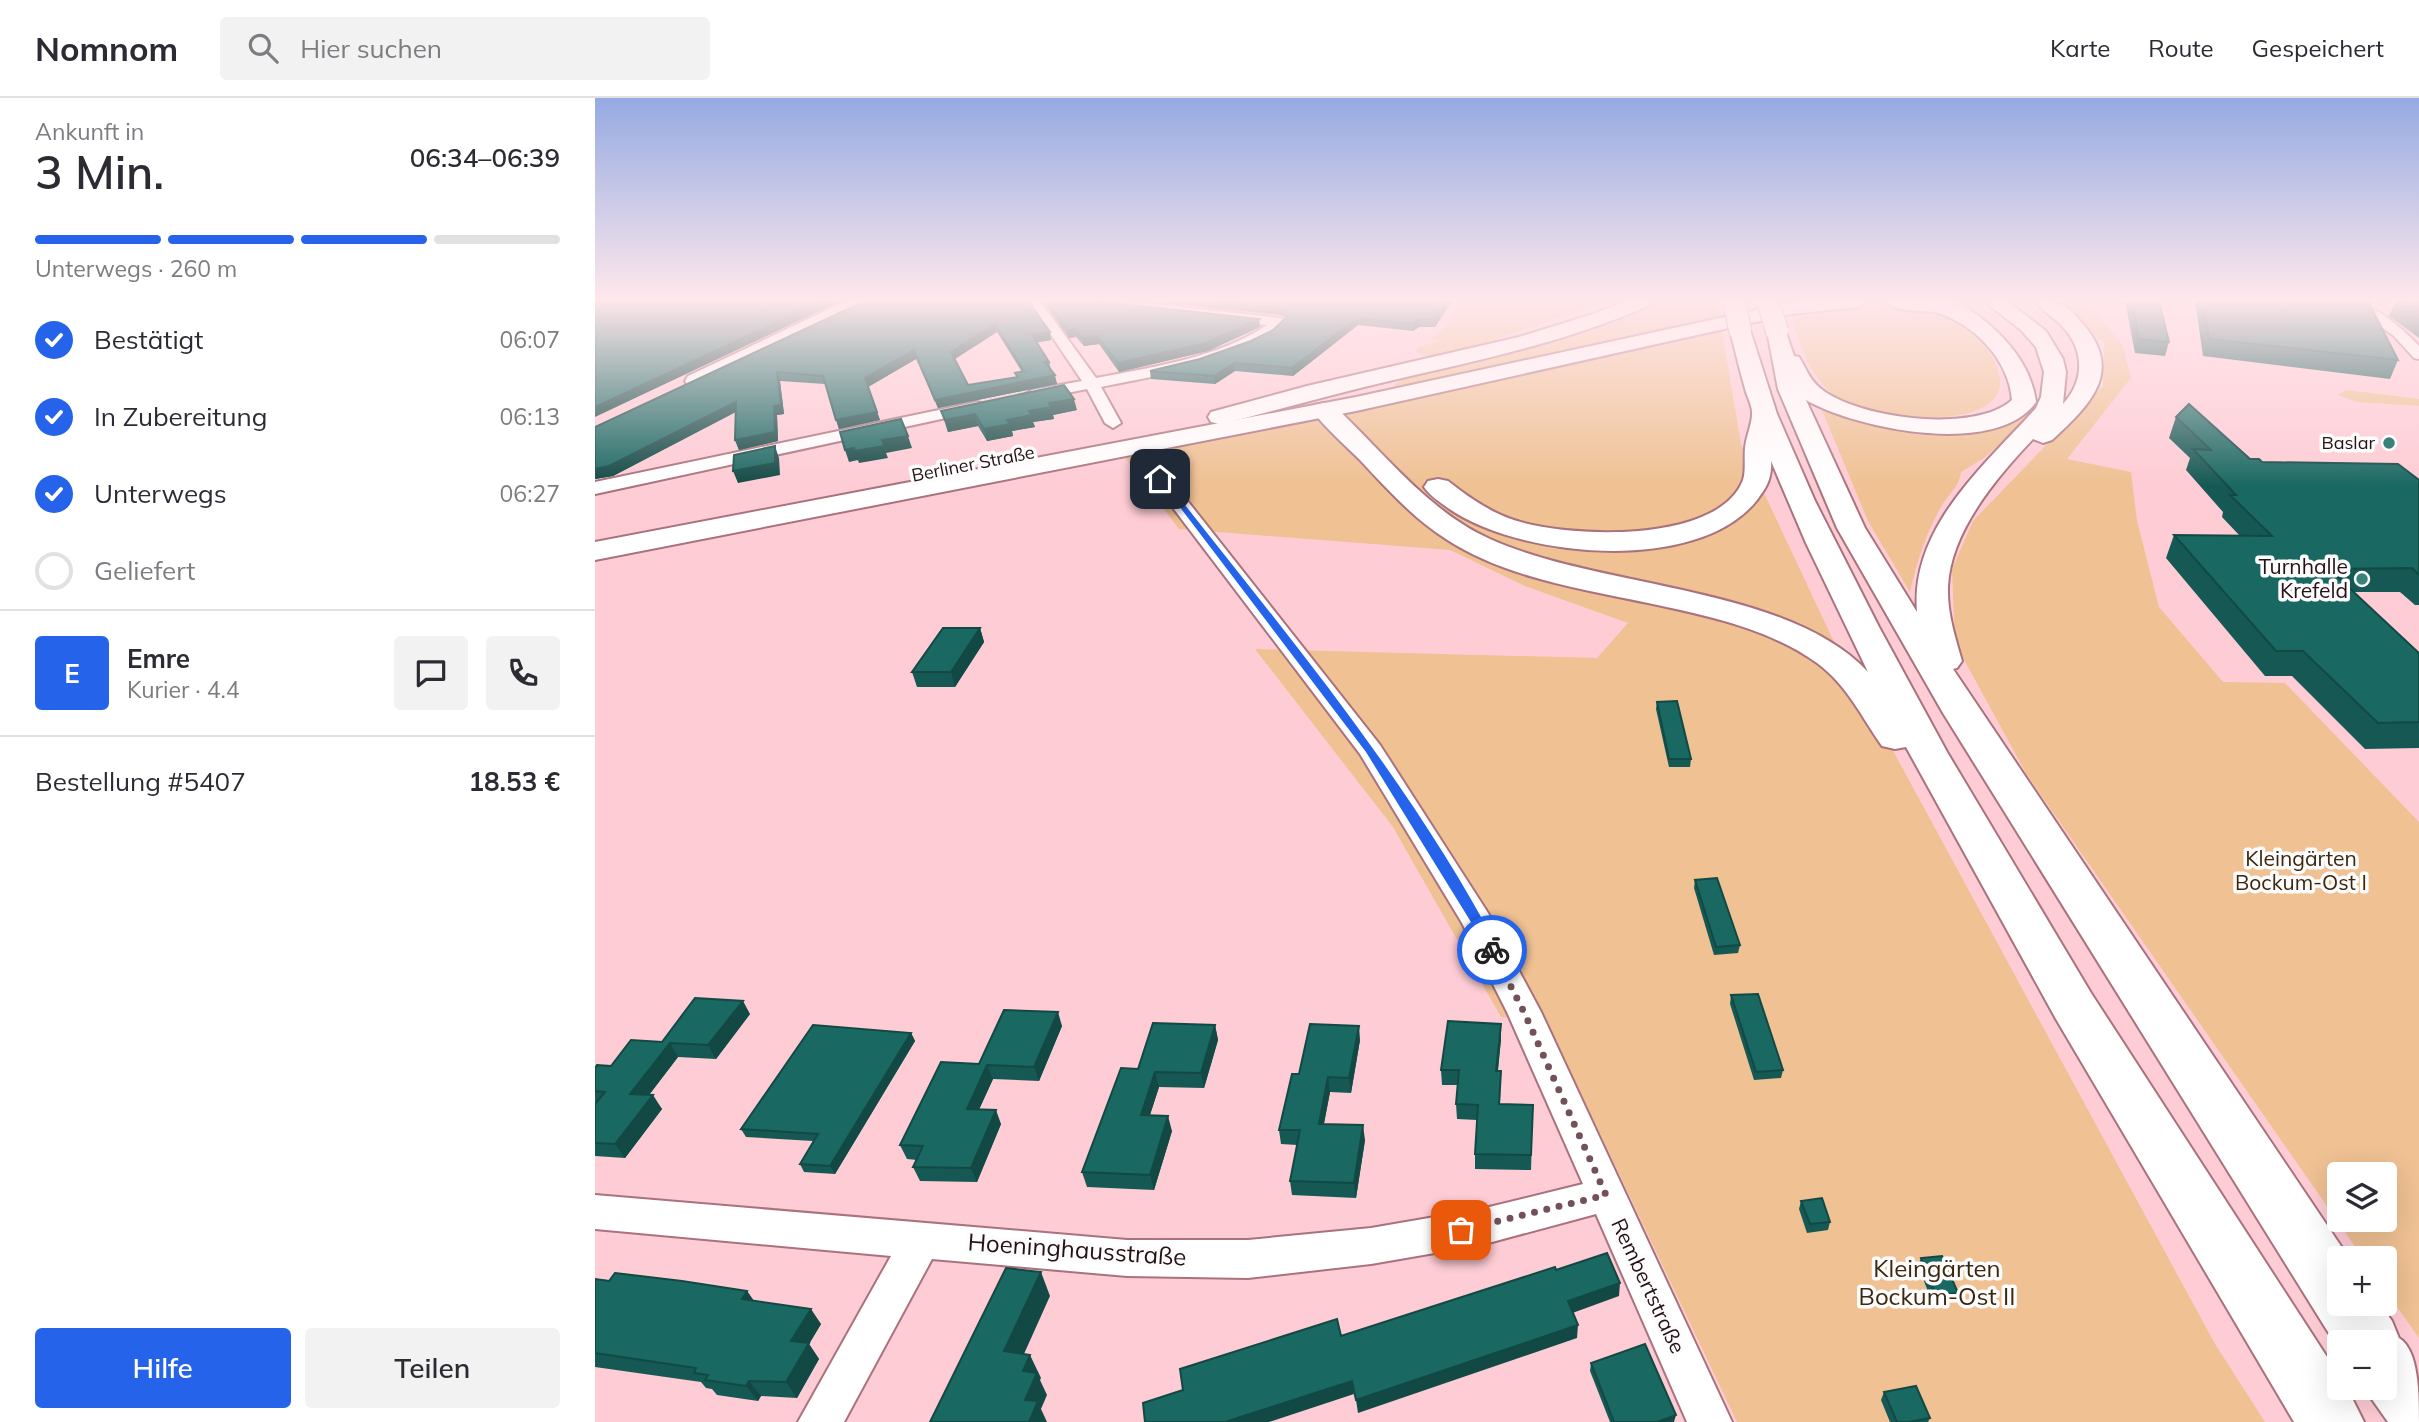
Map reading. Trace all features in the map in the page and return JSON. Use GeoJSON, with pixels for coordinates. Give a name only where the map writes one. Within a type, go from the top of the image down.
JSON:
{"type":"FeatureCollection","features":[{"type":"Feature","properties":{"kind":"main road"},"geometry":{"type":"LineString","coordinates":[[676,390],[733,363]]}},
{"type":"Feature","properties":{"kind":"main road"},"geometry":{"type":"LineString","coordinates":[[1226,422],[1278,400],[1437,363]]}},
{"type":"Feature","properties":{"kind":"main road","name":"Berliner Straße"},"geometry":{"type":"LineString","coordinates":[[595,536],[1327,404],[1534,363]]}},
{"type":"Feature","properties":{"kind":"main road"},"geometry":{"type":"LineString","coordinates":[[1750,363],[1764,412],[1813,528],[1858,621],[1991,869],[2103,1056],[2331,1422]]}},
{"type":"Feature","properties":{"kind":"main road"},"geometry":{"type":"LineString","coordinates":[[1788,363],[1790,389],[1851,528],[1961,713],[2327,1277]]}},
{"type":"Feature","properties":{"kind":"main road"},"geometry":{"type":"LineString","coordinates":[[1794,363],[1798,379],[1818,396],[1839,408],[1910,424],[1948,425],[1986,422],[2010,415],[2024,402],[2025,387],[2008,363]]}},
{"type":"Feature","properties":{"kind":"main road"},"geometry":{"type":"LineString","coordinates":[[1961,713],[1932,615],[1935,564],[1955,520],[2005,456],[2051,405],[2057,374],[2054,363]]}},
{"type":"Feature","properties":{"kind":"main road"},"geometry":{"type":"LineString","coordinates":[[1985,483],[2028,450],[2078,401],[2090,381],[2089,363]]}},
{"type":"Feature","properties":{"kind":"main road"},"geometry":{"type":"LineString","coordinates":[[1353,399],[1361,420],[1434,484],[1471,512],[1503,526],[1541,535],[1588,541],[1630,541],[1677,535],[1719,519],[1743,501],[1754,485],[1760,469],[1758,444],[1764,412]]}},
{"type":"Feature","properties":{"kind":"main road"},"geometry":{"type":"LineString","coordinates":[[1311,406],[1455,533],[1507,558],[1545,570],[1722,609],[1774,628],[1830,655],[1852,676],[1881,712],[1929,799],[1991,869]]}},
{"type":"Feature","properties":{"kind":"main road"},"geometry":{"type":"LineString","coordinates":[[1226,422],[1276,423],[1328,429],[1358,445]]}},
{"type":"Feature","properties":{"kind":"main road","name":"Berliner Straße"},"geometry":{"type":"LineString","coordinates":[[595,551],[1135,446],[1226,422]]}},
{"type":"Feature","properties":{"kind":"main road"},"geometry":{"type":"LineString","coordinates":[[2397,1380],[2419,1411]]}},
{"type":"Feature","properties":{"kind":"street"},"geometry":{"type":"LineString","coordinates":[[1077,363],[1113,423]]}},
{"type":"Feature","properties":{"kind":"street"},"geometry":{"type":"LineString","coordinates":[[1016,398],[1183,363]]}},
{"type":"Feature","properties":{"kind":"street"},"geometry":{"type":"LineString","coordinates":[[595,488],[991,404]]}},
{"type":"Feature","properties":{"kind":"street","name":"Rembertstraße"},"geometry":{"type":"LineString","coordinates":[[1135,446],[1371,751],[1477,921],[1524,1012],[1710,1422]]}},
{"type":"Feature","properties":{"kind":"street","name":"Hoeninghausstraße"},"geometry":{"type":"LineString","coordinates":[[595,1212],[1127,1258],[1248,1259],[1371,1246],[1481,1227],[1606,1195]]}},
{"type":"Feature","properties":{"kind":"street"},"geometry":{"type":"LineString","coordinates":[[820,1422],[921,1240]]}},
{"type":"Feature","properties":{"kind":"green space","name":"Kleingärten Bockum-Ost II"},"geometry":{"type":"Polygon","coordinates":[[[1455,363],[1727,363],[1741,444],[1834,642],[2215,1344],[2265,1422],[1737,1422],[1546,1020],[1501,1017],[1393,827],[1255,649],[1597,658],[1628,623],[1525,586],[1450,550],[1179,529],[1124,456],[1370,408],[1408,373],[1455,363]]]}},
{"type":"Feature","properties":{"kind":"green space"},"geometry":{"type":"Polygon","coordinates":[[[1809,363],[1995,363],[2000,386],[1996,396],[1983,407],[1964,414],[1915,417],[1889,414],[1844,401],[1823,385],[1809,363]]]}},
{"type":"Feature","properties":{"kind":"green space","name":"Kleingärten Bockum-Ost I"},"geometry":{"type":"Polygon","coordinates":[[[2104,363],[2127,363],[2131,378],[2067,459],[2131,472],[2137,521],[2159,607],[2223,682],[2285,683],[2419,822],[2419,1338],[2397,1307],[2397,1246],[2355,1246],[2345,1232],[2397,1232],[2397,1162],[2327,1162],[2327,1206],[2027,775],[1955,643],[1952,569],[1973,521],[2103,386],[2104,363]]]}},
{"type":"Feature","properties":{"kind":"green space"},"geometry":{"type":"Polygon","coordinates":[[[2346,390],[2419,399],[2419,406],[2357,402],[2338,395],[2346,390]]]}},
{"type":"Feature","properties":{"kind":"green space"},"geometry":{"type":"Polygon","coordinates":[[[1821,408],[1863,422],[1902,428],[1982,426],[2016,419],[2027,413],[2031,416],[1984,458],[1961,472],[1927,537],[1910,592],[1868,521],[1821,408]]]}},
{"type":"Feature","properties":{"kind":"building"},"geometry":{"type":"Polygon","coordinates":[[[595,363],[690,363],[595,407],[595,363]]]}},
{"type":"Feature","properties":{"kind":"building"},"geometry":{"type":"Polygon","coordinates":[[[733,363],[892,363],[865,378],[877,412],[836,420],[823,376],[777,372],[781,405],[774,406],[775,432],[735,440],[736,402],[609,466],[595,469],[595,427],[733,363]]]}},
{"type":"Feature","properties":{"kind":"building"},"geometry":{"type":"Polygon","coordinates":[[[919,363],[957,363],[968,385],[1018,377],[1015,373],[1024,371],[1019,363],[1046,363],[1055,375],[935,400],[919,363]]]}},
{"type":"Feature","properties":{"kind":"building"},"geometry":{"type":"Polygon","coordinates":[[[1184,363],[1299,363],[1292,368],[1234,363],[1214,376],[1150,371],[1184,363]]]}},
{"type":"Feature","properties":{"kind":"building"},"geometry":{"type":"Polygon","coordinates":[[[1064,385],[1074,399],[1049,403],[1051,407],[1029,411],[1032,415],[1007,420],[1010,424],[984,429],[975,414],[945,420],[941,411],[1064,385]]]}},
{"type":"Feature","properties":{"kind":"building"},"geometry":{"type":"Polygon","coordinates":[[[2189,404],[2250,459],[2259,459],[2262,462],[2398,464],[2419,480],[2419,575],[2412,568],[2329,569],[2419,653],[2419,722],[2378,723],[2303,651],[2276,651],[2174,535],[2272,536],[2230,495],[2236,495],[2193,449],[2211,450],[2176,417],[2189,404]]]}},
{"type":"Feature","properties":{"kind":"building"},"geometry":{"type":"Polygon","coordinates":[[[901,419],[908,436],[882,440],[884,446],[845,450],[840,432],[901,419]]]}},
{"type":"Feature","properties":{"kind":"building"},"geometry":{"type":"Polygon","coordinates":[[[775,446],[775,463],[733,471],[734,455],[775,446]]]}},
{"type":"Feature","properties":{"kind":"building"},"geometry":{"type":"Polygon","coordinates":[[[943,628],[980,628],[951,672],[912,672],[943,628]]]}},
{"type":"Feature","properties":{"kind":"building"},"geometry":{"type":"Polygon","coordinates":[[[1677,701],[1691,759],[1669,759],[1657,702],[1677,701]]]}},
{"type":"Feature","properties":{"kind":"building"},"geometry":{"type":"Polygon","coordinates":[[[1717,878],[1740,945],[1716,947],[1695,880],[1717,878]]]}},
{"type":"Feature","properties":{"kind":"building"},"geometry":{"type":"Polygon","coordinates":[[[1758,994],[1783,1070],[1756,1072],[1731,995],[1758,994]]]}},
{"type":"Feature","properties":{"kind":"building"},"geometry":{"type":"Polygon","coordinates":[[[695,998],[743,1001],[708,1045],[670,1043],[630,1094],[653,1095],[615,1144],[595,1143],[595,1104],[605,1092],[595,1091],[597,1065],[611,1066],[631,1040],[662,1042],[695,998]]]}},
{"type":"Feature","properties":{"kind":"building"},"geometry":{"type":"Polygon","coordinates":[[[1004,1010],[1058,1012],[1034,1067],[987,1065],[967,1109],[996,1110],[971,1168],[913,1167],[923,1146],[900,1145],[941,1062],[979,1064],[1004,1010]]]}},
{"type":"Feature","properties":{"kind":"building"},"geometry":{"type":"Polygon","coordinates":[[[1448,1021],[1501,1024],[1496,1071],[1501,1071],[1499,1104],[1533,1105],[1531,1155],[1475,1154],[1478,1105],[1456,1104],[1459,1070],[1441,1070],[1448,1021]]]}},
{"type":"Feature","properties":{"kind":"building"},"geometry":{"type":"Polygon","coordinates":[[[1153,1023],[1215,1025],[1201,1073],[1155,1072],[1141,1115],[1168,1116],[1150,1175],[1082,1172],[1121,1068],[1138,1069],[1153,1023]]]}},
{"type":"Feature","properties":{"kind":"building"},"geometry":{"type":"Polygon","coordinates":[[[1310,1024],[1359,1026],[1349,1078],[1328,1077],[1319,1124],[1363,1125],[1354,1183],[1290,1181],[1300,1130],[1279,1130],[1292,1074],[1299,1074],[1310,1024]]]}},
{"type":"Feature","properties":{"kind":"building"},"geometry":{"type":"Polygon","coordinates":[[[813,1025],[911,1033],[830,1166],[800,1164],[818,1134],[741,1129],[813,1025]]]}},
{"type":"Feature","properties":{"kind":"building"},"geometry":{"type":"Polygon","coordinates":[[[1822,1198],[1830,1222],[1810,1224],[1801,1201],[1822,1198]]]}},
{"type":"Feature","properties":{"kind":"building"},"geometry":{"type":"Polygon","coordinates":[[[1607,1253],[1620,1283],[1568,1301],[1578,1325],[1356,1400],[1352,1381],[1225,1422],[1145,1422],[1143,1403],[1183,1390],[1180,1369],[1337,1319],[1341,1336],[1555,1267],[1556,1270],[1607,1253]]]}},
{"type":"Feature","properties":{"kind":"building"},"geometry":{"type":"Polygon","coordinates":[[[1942,1256],[1958,1293],[1936,1295],[1921,1258],[1942,1256]]]}},
{"type":"Feature","properties":{"kind":"building"},"geometry":{"type":"Polygon","coordinates":[[[1006,1268],[1041,1272],[1004,1351],[1030,1355],[1023,1371],[1037,1373],[1025,1400],[1038,1401],[1029,1422],[930,1422],[1006,1268]]]}},
{"type":"Feature","properties":{"kind":"building"},"geometry":{"type":"Polygon","coordinates":[[[615,1273],[747,1291],[742,1299],[811,1309],[791,1341],[809,1343],[786,1382],[749,1381],[746,1386],[705,1380],[708,1375],[694,1373],[696,1368],[595,1353],[595,1279],[609,1281],[615,1273]]]}},
{"type":"Feature","properties":{"kind":"building"},"geometry":{"type":"Polygon","coordinates":[[[1645,1344],[1676,1415],[1657,1422],[1614,1422],[1591,1363],[1645,1344]]]}},
{"type":"Feature","properties":{"kind":"building"},"geometry":{"type":"Polygon","coordinates":[[[1916,1386],[1930,1418],[1897,1422],[1884,1392],[1916,1386]]]}},
{"type":"Feature","properties":{"kind":"way so far"},"geometry":{"type":"LineString","coordinates":[[1461,1230],[1606,1195],[1524,1012],[1492,950]]}},
{"type":"Feature","properties":{"kind":"place","name":"Baslar"},"geometry":{"type":"Point","coordinates":[2389,443]}},
{"type":"Feature","properties":{"kind":"place","name":"Turnhalle Krefeld"},"geometry":{"type":"Point","coordinates":[2362,579]}},
{"type":"Feature","properties":{"kind":"route"},"geometry":{"type":"LineString","coordinates":[[1160,479],[1371,751],[1429,842],[1492,950]]}}]}
